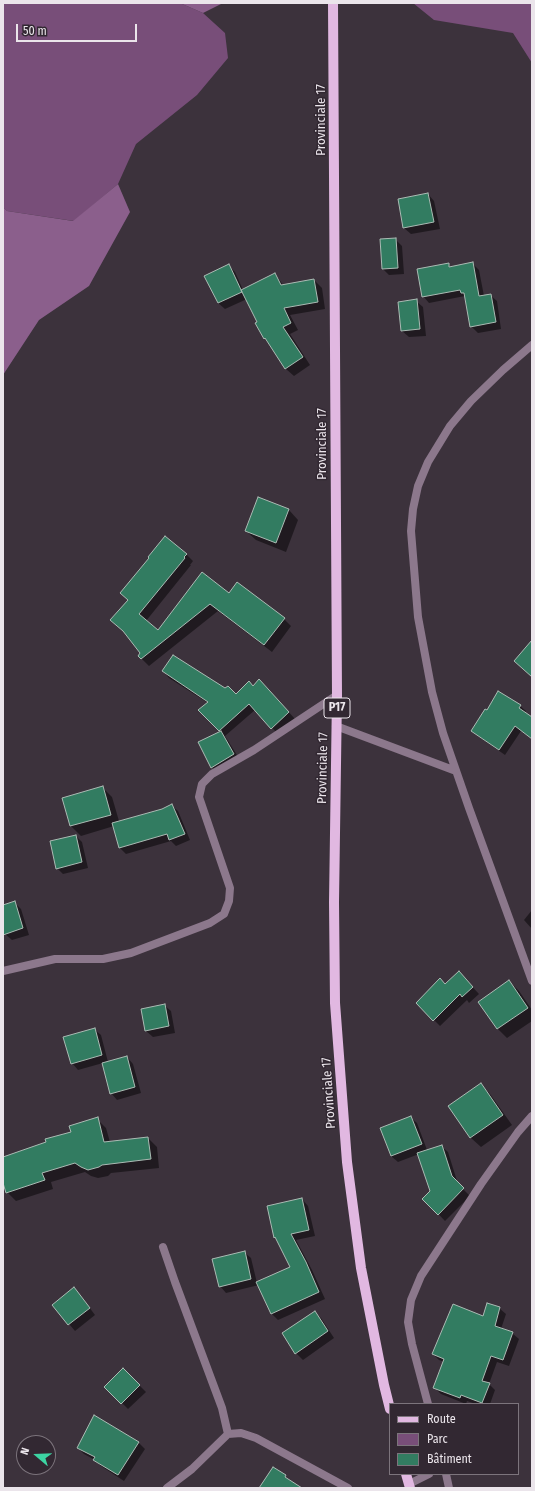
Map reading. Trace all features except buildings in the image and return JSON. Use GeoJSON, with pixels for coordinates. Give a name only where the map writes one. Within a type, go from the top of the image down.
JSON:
{"type":"FeatureCollection","features":[{"type":"Feature","properties":{"kind":"main road","name":"Provinciale 17"},"geometry":{"type":"LineString","coordinates":[[333,3],[337,695],[334,902],[335,1003],[346,1162],[361,1268],[389,1405]]}},
{"type":"Feature","properties":{"kind":"main road"},"geometry":{"type":"LineString","coordinates":[[406,1475],[410,1486]]}},
{"type":"Feature","properties":{"kind":"street"},"geometry":{"type":"LineString","coordinates":[[532,345],[471,401],[450,426],[428,462],[418,486],[413,509],[412,538],[418,617],[432,692],[443,733],[532,981]]}},
{"type":"Feature","properties":{"kind":"street"},"geometry":{"type":"LineString","coordinates":[[3,971],[54,959],[103,959],[131,953],[210,922],[224,914],[229,901],[230,888],[199,797],[202,784],[212,774],[254,750],[337,695]]}},
{"type":"Feature","properties":{"kind":"street"},"geometry":{"type":"LineString","coordinates":[[336,726],[456,771]]}},
{"type":"Feature","properties":{"kind":"street"},"geometry":{"type":"LineString","coordinates":[[428,1403],[412,1344],[408,1322],[411,1300],[421,1276],[481,1184],[518,1132],[532,1116]]}},
{"type":"Feature","properties":{"kind":"street"},"geometry":{"type":"LineString","coordinates":[[163,1247],[222,1408],[228,1434]]}},
{"type":"Feature","properties":{"kind":"street"},"geometry":{"type":"LineString","coordinates":[[167,1488],[192,1469],[228,1434],[242,1433],[256,1438],[348,1488]]}},
{"type":"Feature","properties":{"kind":"street"},"geometry":{"type":"LineString","coordinates":[[410,1486],[426,1475]]}},
{"type":"Feature","properties":{"kind":"street"},"geometry":{"type":"LineString","coordinates":[[446,1475],[449,1488]]}},
{"type":"Feature","properties":{"kind":"green space"},"geometry":{"type":"Polygon","coordinates":[[[3,3],[180,3],[203,13],[225,33],[228,58],[197,95],[136,144],[118,184],[74,221],[7,211],[3,207],[3,3]]]}},
{"type":"Feature","properties":{"kind":"green space"},"geometry":{"type":"Polygon","coordinates":[[[413,3],[532,3],[532,63],[513,33],[434,20],[413,3]]]}},
{"type":"Feature","properties":{"kind":"shaded area"},"geometry":{"type":"Polygon","coordinates":[[[180,3],[223,3],[203,13],[180,3]]]}},
{"type":"Feature","properties":{"kind":"shaded area"},"geometry":{"type":"Polygon","coordinates":[[[118,184],[130,212],[89,286],[39,320],[3,375],[3,207],[7,211],[73,221],[118,184]]]}}]}
